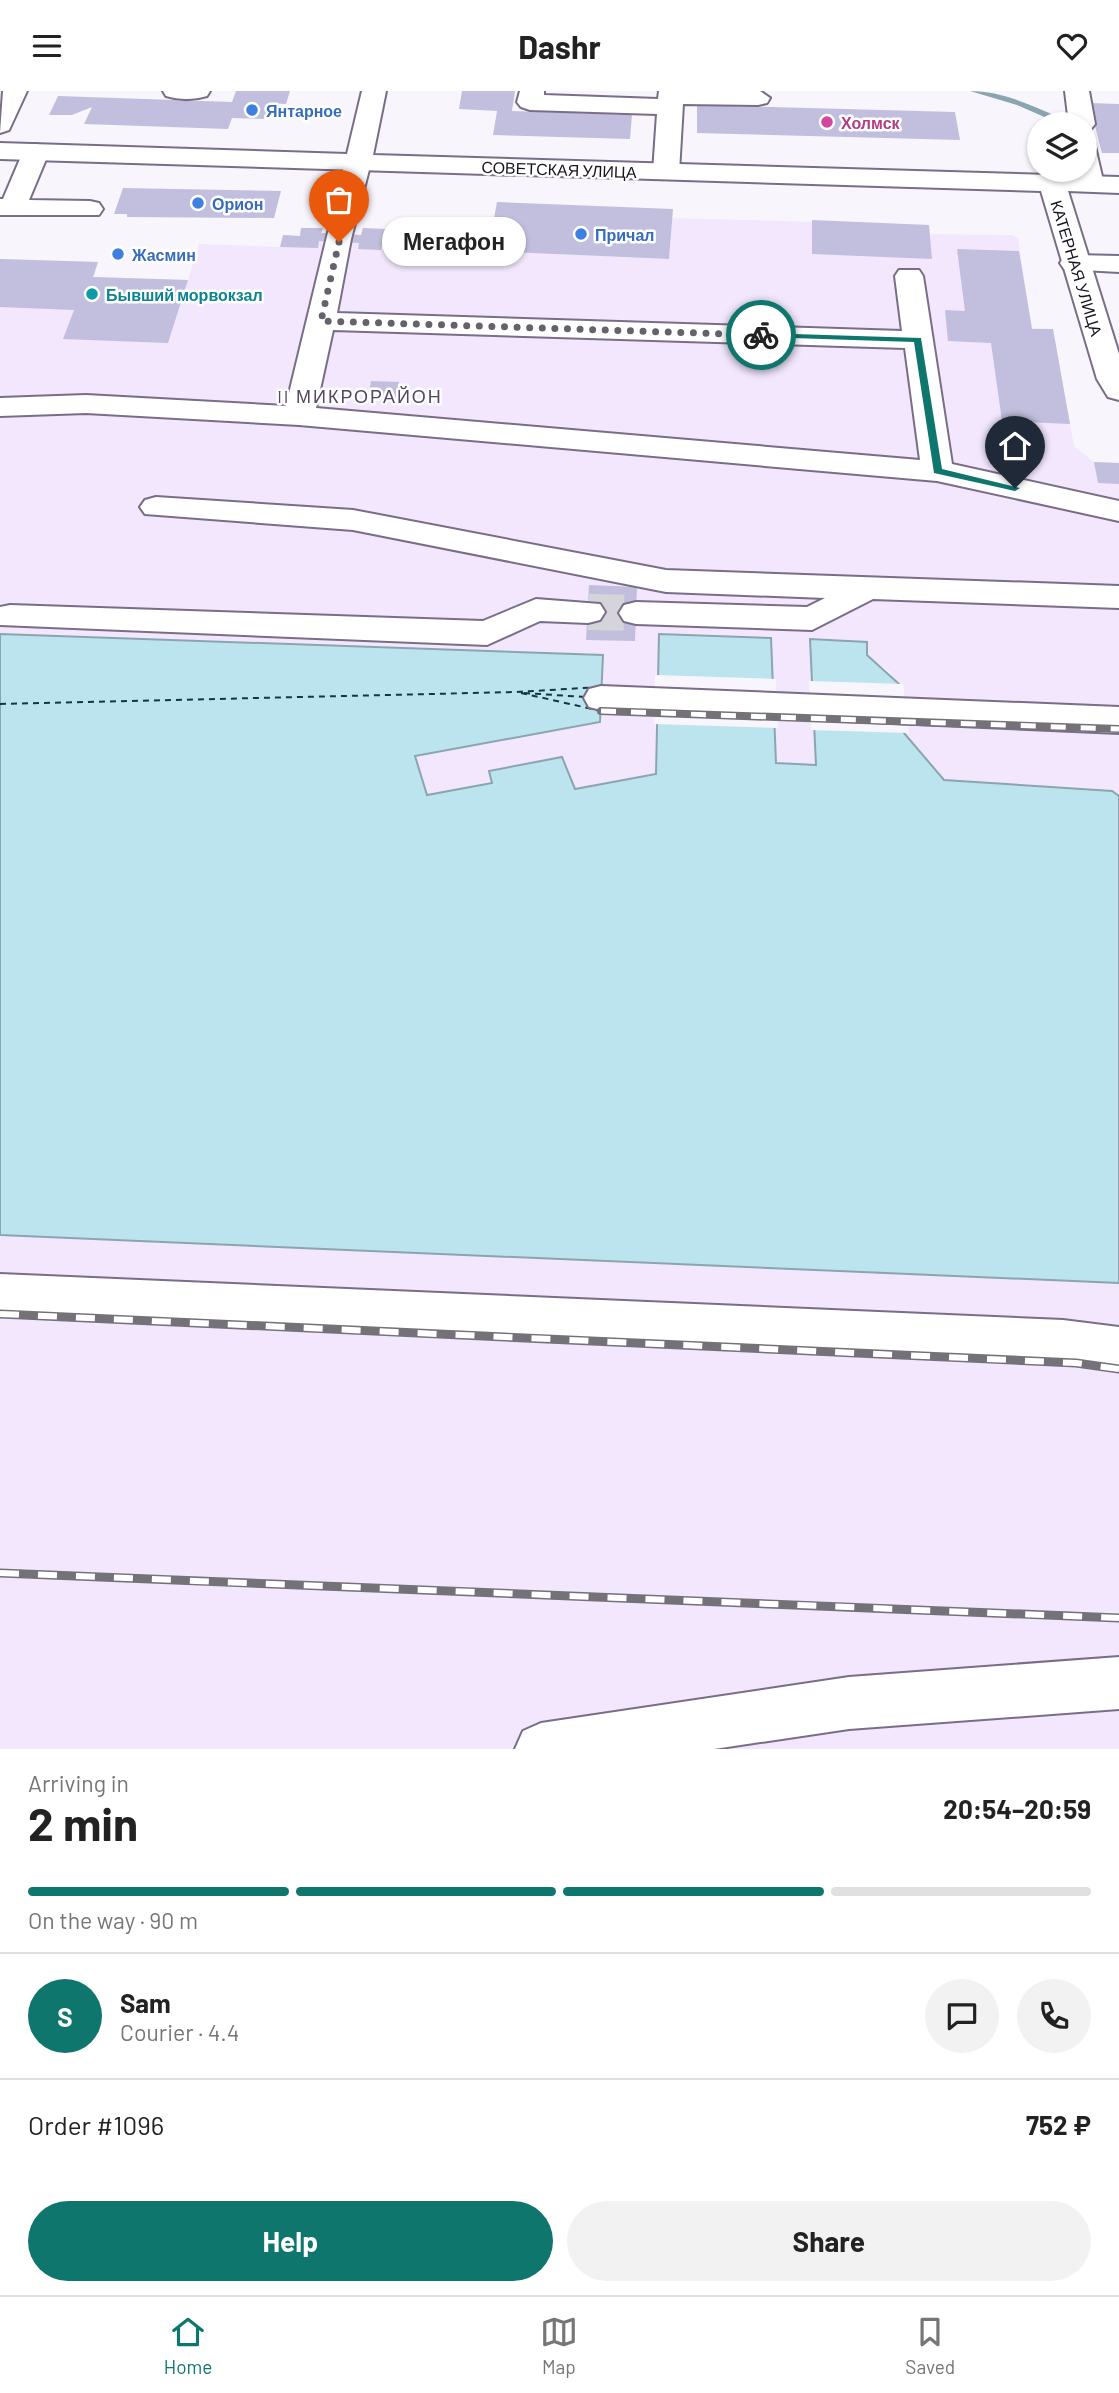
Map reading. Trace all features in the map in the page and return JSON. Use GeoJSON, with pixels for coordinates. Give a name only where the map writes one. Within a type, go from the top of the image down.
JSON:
{"type":"FeatureCollection","features":[{"type":"Feature","properties":{"kind":"main road"},"geometry":{"type":"LineString","coordinates":[[0,125],[15,91]]}},
{"type":"Feature","properties":{"kind":"main road"},"geometry":{"type":"LineString","coordinates":[[175,91],[198,91]]}},
{"type":"Feature","properties":{"kind":"main road"},"geometry":{"type":"LineString","coordinates":[[299,416],[374,91]]}},
{"type":"Feature","properties":{"kind":"main road"},"geometry":{"type":"LineString","coordinates":[[531,91],[530,102],[758,98]]}},
{"type":"Feature","properties":{"kind":"main road"},"geometry":{"type":"LineString","coordinates":[[1077,91],[1080,112]]}},
{"type":"Feature","properties":{"kind":"main road"},"geometry":{"type":"LineString","coordinates":[[666,172],[671,98]]}},
{"type":"Feature","properties":{"kind":"main road","name":"СОВЕТСКАЯ УЛИЦА"},"geometry":{"type":"LineString","coordinates":[[0,151],[1119,185]]}},
{"type":"Feature","properties":{"kind":"main road"},"geometry":{"type":"LineString","coordinates":[[36,152],[6,207],[90,209]]}},
{"type":"Feature","properties":{"kind":"main road","name":"КАТЕРНАЯ УЛИЦА"},"geometry":{"type":"LineString","coordinates":[[1052,184],[1074,263],[1112,379],[1119,391]]}},
{"type":"Feature","properties":{"kind":"main road"},"geometry":{"type":"LineString","coordinates":[[1074,263],[1119,264]]}},
{"type":"Feature","properties":{"kind":"main road"},"geometry":{"type":"LineString","coordinates":[[909,276],[937,471]]}},
{"type":"Feature","properties":{"kind":"main road"},"geometry":{"type":"LineString","coordinates":[[321,321],[918,339]]}},
{"type":"Feature","properties":{"kind":"main road"},"geometry":{"type":"LineString","coordinates":[[0,407],[86,404],[299,416],[937,471],[1119,511]]}},
{"type":"Feature","properties":{"kind":"main road"},"geometry":{"type":"LineString","coordinates":[[156,507],[353,520],[666,581],[1119,597]]}},
{"type":"Feature","properties":{"kind":"main road"},"geometry":{"type":"LineString","coordinates":[[636,613],[812,619],[869,587]]}},
{"type":"Feature","properties":{"kind":"main road"},"geometry":{"type":"LineString","coordinates":[[10,616],[487,633],[536,610],[588,611]]}},
{"type":"Feature","properties":{"kind":"main road"},"geometry":{"type":"LineString","coordinates":[[601,698],[1119,720]]}},
{"type":"Feature","properties":{"kind":"main road"},"geometry":{"type":"LineString","coordinates":[[0,1294],[1049,1340],[1119,1348]]}},
{"type":"Feature","properties":{"kind":"main road"},"geometry":{"type":"LineString","coordinates":[[541,1749],[849,1703],[1119,1683]]}},
{"type":"Feature","properties":{"kind":"shaded area"},"geometry":{"type":"Polygon","coordinates":[[[672,218],[929,225],[930,234],[1012,235],[1018,238],[1032,328],[1053,329],[1074,446],[1094,462],[1119,463],[1119,796],[1112,791],[944,780],[904,733],[890,672],[867,655],[866,641],[810,640],[817,765],[776,763],[771,638],[659,635],[656,774],[574,789],[562,757],[490,771],[492,783],[427,795],[415,756],[600,722],[603,655],[0,634],[0,259],[98,262],[94,277],[188,280],[199,244],[280,247],[283,235],[300,236],[301,228],[323,228],[322,233],[361,235],[363,228],[385,229],[382,250],[488,251],[669,259],[672,218]]]}},
{"type":"Feature","properties":{"kind":"shaded area"},"geometry":{"type":"Polygon","coordinates":[[[0,1235],[1119,1283],[1119,1749],[0,1749],[0,1235]]]}},
{"type":"Feature","properties":{"kind":"water"},"geometry":{"type":"Polygon","coordinates":[[[0,634],[603,655],[600,722],[415,756],[427,795],[492,783],[489,771],[562,757],[575,789],[656,774],[659,634],[771,638],[776,763],[816,765],[810,639],[867,642],[867,655],[899,684],[904,733],[944,780],[1112,791],[1119,796],[1119,1283],[0,1235],[0,634]]]}},
{"type":"Feature","properties":{"kind":"pier"},"geometry":{"type":"Polygon","coordinates":[[[655,675],[776,679],[778,728],[654,724],[655,675]]]}},
{"type":"Feature","properties":{"kind":"pier"},"geometry":{"type":"Polygon","coordinates":[[[809,681],[903,684],[909,733],[811,730],[809,681]]]}},
{"type":"Feature","properties":{"kind":"building"},"geometry":{"type":"Polygon","coordinates":[[[236,91],[290,91],[286,104],[271,103],[266,119],[232,118],[228,129],[84,124],[92,107],[72,115],[49,115],[58,96],[232,102],[236,91]]]}},
{"type":"Feature","properties":{"kind":"building"},"geometry":{"type":"Polygon","coordinates":[[[462,91],[515,91],[512,111],[632,115],[630,139],[493,135],[497,111],[459,109],[462,91]]]}},
{"type":"Feature","properties":{"kind":"building"},"geometry":{"type":"Polygon","coordinates":[[[1089,103],[1119,104],[1119,153],[1102,153],[1097,134],[1097,112],[1091,112],[1089,103]]]}},
{"type":"Feature","properties":{"kind":"building","name":"Холмск"},"geometry":{"type":"Polygon","coordinates":[[[697,105],[955,112],[960,140],[697,133],[697,105]]]}},
{"type":"Feature","properties":{"kind":"building","name":"Орион"},"geometry":{"type":"Polygon","coordinates":[[[123,188],[281,191],[274,218],[127,217],[127,214],[114,214],[123,188]]]}},
{"type":"Feature","properties":{"kind":"building","name":"Причал"},"geometry":{"type":"Polygon","coordinates":[[[497,202],[673,209],[669,259],[488,251],[497,202]]]}},
{"type":"Feature","properties":{"kind":"building"},"geometry":{"type":"Polygon","coordinates":[[[812,220],[929,225],[932,259],[812,254],[812,220]]]}},
{"type":"Feature","properties":{"kind":"building"},"geometry":{"type":"Polygon","coordinates":[[[301,228],[323,228],[321,233],[361,235],[363,228],[385,229],[381,250],[358,249],[359,243],[319,241],[318,248],[280,247],[283,235],[300,236],[301,228]]]}},
{"type":"Feature","properties":{"kind":"building"},"geometry":{"type":"Polygon","coordinates":[[[957,249],[1019,251],[1032,329],[1053,329],[1070,424],[1002,421],[991,343],[948,341],[945,310],[965,311],[957,249]]]}},
{"type":"Feature","properties":{"kind":"building","name":"Бывший морвокзал"},"geometry":{"type":"Polygon","coordinates":[[[0,259],[98,262],[93,277],[188,280],[168,343],[63,339],[74,310],[0,307],[0,259]]]}},
{"type":"Feature","properties":{"kind":"building"},"geometry":{"type":"Polygon","coordinates":[[[371,381],[399,382],[397,399],[368,398],[371,381]]]}},
{"type":"Feature","properties":{"kind":"building"},"geometry":{"type":"Polygon","coordinates":[[[1094,462],[1119,463],[1119,484],[1098,483],[1094,462]]]}},
{"type":"Feature","properties":{"kind":"building"},"geometry":{"type":"Polygon","coordinates":[[[589,585],[637,587],[635,641],[586,640],[589,585]]]}},
{"type":"Feature","properties":{"kind":"waterway"},"geometry":{"type":"LineString","coordinates":[[974,91],[1020,103],[1040,112]]}},
{"type":"Feature","properties":{"kind":"ferry route"},"geometry":{"type":"LineString","coordinates":[[0,704],[516,692],[601,687]]}},
{"type":"Feature","properties":{"kind":"ferry route"},"geometry":{"type":"LineString","coordinates":[[521,693],[601,711]]}},
{"type":"Feature","properties":{"kind":"ferry route"},"geometry":{"type":"LineString","coordinates":[[524,693],[585,697]]}},
{"type":"Feature","properties":{"kind":"tunnel"},"geometry":{"type":"LineString","coordinates":[[588,612],[636,613]]}},
{"type":"Feature","properties":{"kind":"railway"},"geometry":{"type":"LineString","coordinates":[[601,711],[1119,729]]}},
{"type":"Feature","properties":{"kind":"railway"},"geometry":{"type":"LineString","coordinates":[[0,1314],[1076,1363],[1119,1369]]}},
{"type":"Feature","properties":{"kind":"railway"},"geometry":{"type":"LineString","coordinates":[[0,1573],[1119,1618]]}},
{"type":"Feature","properties":{"kind":"way so far"},"geometry":{"type":"LineString","coordinates":[[339,242],[321,321],[761,335]]}},
{"type":"Feature","properties":{"kind":"place","name":"Янтарное"},"geometry":{"type":"Point","coordinates":[252,110]}},
{"type":"Feature","properties":{"kind":"place","name":"Холмск"},"geometry":{"type":"Point","coordinates":[827,122]}},
{"type":"Feature","properties":{"kind":"place","name":"Орион"},"geometry":{"type":"Point","coordinates":[198,203]}},
{"type":"Feature","properties":{"kind":"place","name":"Причал"},"geometry":{"type":"Point","coordinates":[581,234]}},
{"type":"Feature","properties":{"kind":"place","name":"Мегафон"},"geometry":{"type":"Point","coordinates":[339,242]}},
{"type":"Feature","properties":{"kind":"place","name":"Жасмин"},"geometry":{"type":"Point","coordinates":[118,254]}},
{"type":"Feature","properties":{"kind":"place","name":"Бывший морвокзал"},"geometry":{"type":"Point","coordinates":[92,294]}},
{"type":"Feature","properties":{"kind":"district","name":"II МИКРОРАЙОН"},"geometry":{"type":"Point","coordinates":[360,396]}},
{"type":"Feature","properties":{"kind":"route"},"geometry":{"type":"LineString","coordinates":[[761,335],[918,339],[937,471],[1015,488]]}}]}
